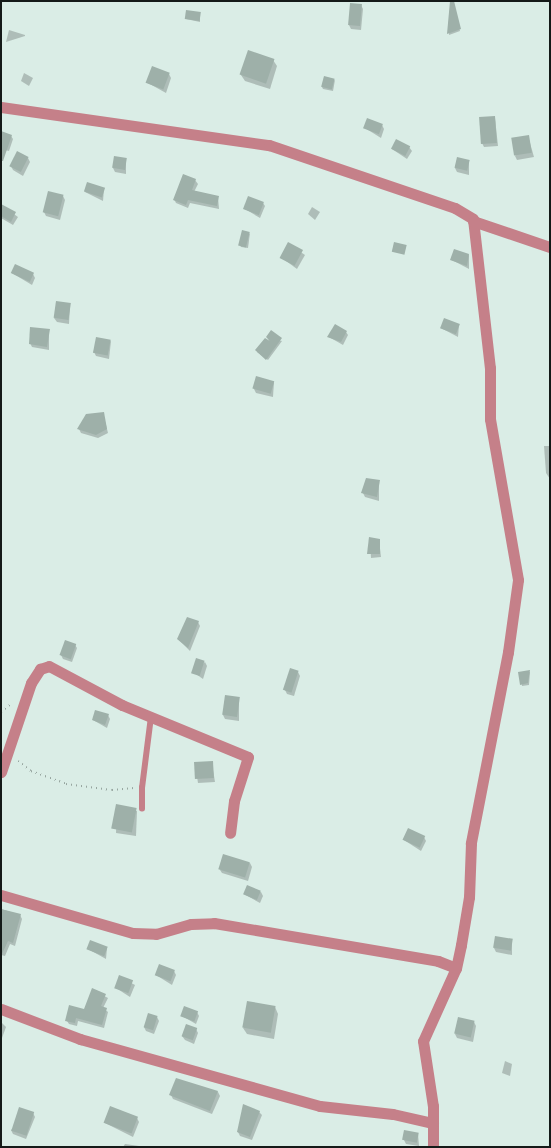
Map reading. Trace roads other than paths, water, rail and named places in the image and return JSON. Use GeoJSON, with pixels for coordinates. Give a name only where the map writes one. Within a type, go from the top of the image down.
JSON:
{"type":"FeatureCollection","features":[{"type":"Feature","properties":{"kind":"street"},"geometry":{"type":"LineString","coordinates":[[1,107],[269,145],[455,208],[473,221],[550,246]]}},
{"type":"Feature","properties":{"kind":"street"},"geometry":{"type":"LineString","coordinates":[[433,1147],[433,1123],[423,1041],[456,968],[469,897],[471,843],[508,652],[518,580],[490,419],[490,368],[473,221]]}},
{"type":"Feature","properties":{"kind":"street"},"geometry":{"type":"LineString","coordinates":[[1,772],[9,754],[32,683],[40,669],[49,666],[122,705],[248,757],[234,801],[230,833]]}},
{"type":"Feature","properties":{"kind":"street"},"geometry":{"type":"LineString","coordinates":[[1,894],[134,934],[156,934],[192,924],[214,923],[438,961],[456,968]]}},
{"type":"Feature","properties":{"kind":"street"},"geometry":{"type":"LineString","coordinates":[[1,1009],[80,1039],[320,1106],[392,1114],[433,1123]]}},
{"type":"Feature","properties":{"kind":"lane"},"geometry":{"type":"LineString","coordinates":[[142,809],[142,788],[151,717]]}}]}
